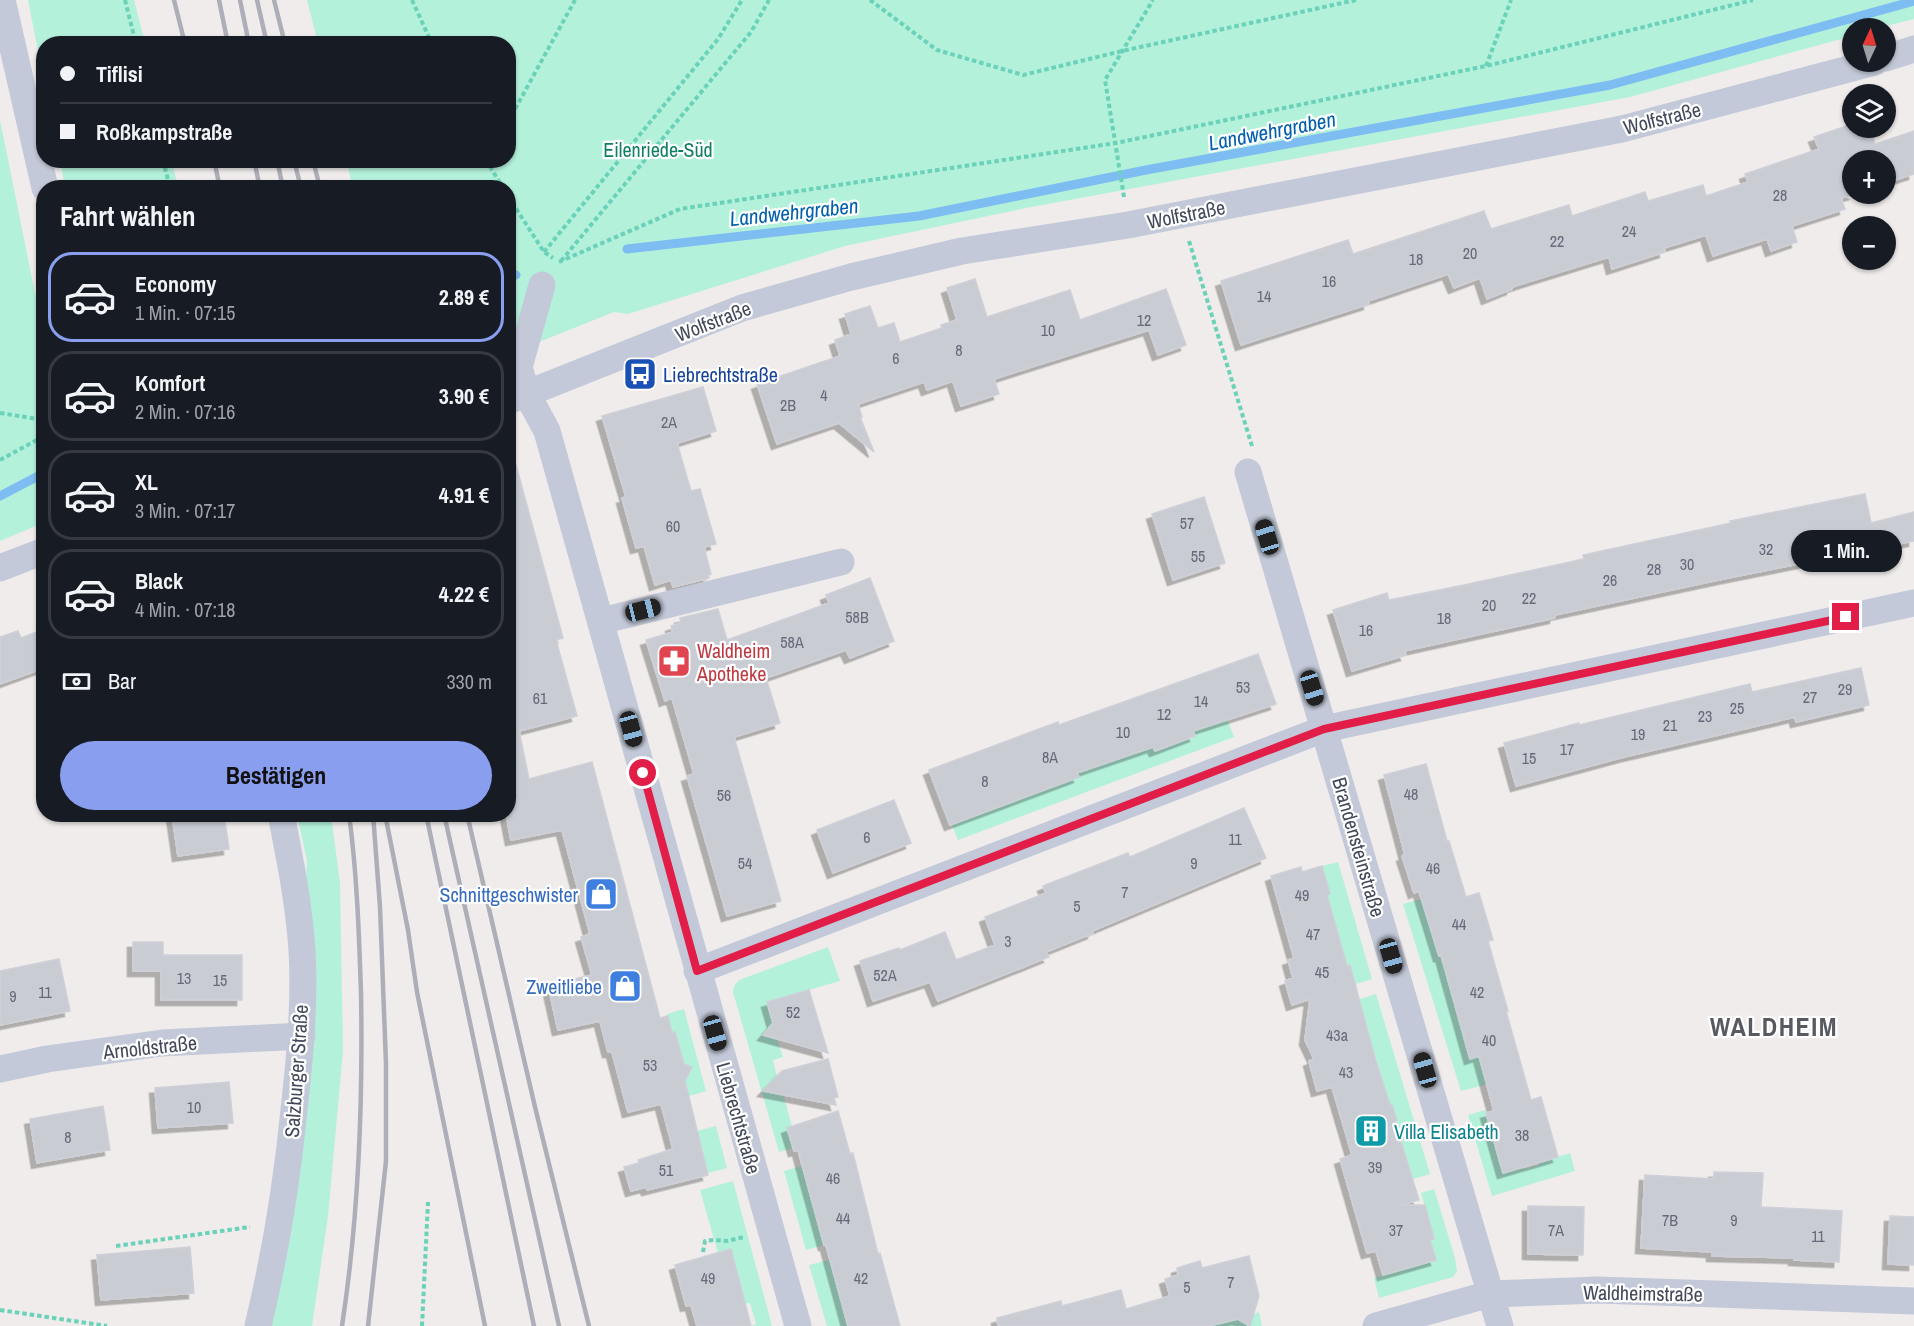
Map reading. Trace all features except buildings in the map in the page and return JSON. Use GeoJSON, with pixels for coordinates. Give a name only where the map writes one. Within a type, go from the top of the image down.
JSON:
{"type":"FeatureCollection","features":[{"type":"Feature","properties":{"kind":"street"},"geometry":{"type":"LineString","coordinates":[[2,0],[36,149]]}},
{"type":"Feature","properties":{"kind":"street"},"geometry":{"type":"LineString","coordinates":[[1896,55],[1914,50]]}},
{"type":"Feature","properties":{"kind":"street","name":"Wolfstraße"},"geometry":{"type":"LineString","coordinates":[[518,397],[742,308],[851,277],[962,251],[1128,225],[1622,129],[1842,71]]}},
{"type":"Feature","properties":{"kind":"street","name":"Liebrechtstraße"},"geometry":{"type":"LineString","coordinates":[[542,285],[519,367],[518,397],[547,431],[798,1326]]}},
{"type":"Feature","properties":{"kind":"street","name":"Brandensteinstraße"},"geometry":{"type":"LineString","coordinates":[[1248,472],[1500,1326]]}},
{"type":"Feature","properties":{"kind":"street"},"geometry":{"type":"LineString","coordinates":[[0,568],[36,554]]}},
{"type":"Feature","properties":{"kind":"street"},"geometry":{"type":"LineString","coordinates":[[601,621],[841,562]]}},
{"type":"Feature","properties":{"kind":"street"},"geometry":{"type":"LineString","coordinates":[[697,971],[1324,729],[1914,603]]}},
{"type":"Feature","properties":{"kind":"street","name":"Salzburger Straße"},"geometry":{"type":"LineString","coordinates":[[258,1326],[267,1290],[289,1163],[302,1036],[302,949],[283,822]]}},
{"type":"Feature","properties":{"kind":"street","name":"Arnoldstraße"},"geometry":{"type":"LineString","coordinates":[[0,1069],[46,1059],[162,1043],[302,1036]]}},
{"type":"Feature","properties":{"kind":"street","name":"Waldheimstraße"},"geometry":{"type":"LineString","coordinates":[[1377,1326],[1491,1294],[1598,1290],[1914,1301]]}},
{"type":"Feature","properties":{"kind":"path"},"geometry":{"type":"LineString","coordinates":[[125,0],[133,36]]}},
{"type":"Feature","properties":{"kind":"path"},"geometry":{"type":"LineString","coordinates":[[412,0],[428,36]]}},
{"type":"Feature","properties":{"kind":"path"},"geometry":{"type":"LineString","coordinates":[[516,107],[575,0]]}},
{"type":"Feature","properties":{"kind":"path"},"geometry":{"type":"LineString","coordinates":[[544,252],[718,39],[742,0]]}},
{"type":"Feature","properties":{"kind":"path"},"geometry":{"type":"LineString","coordinates":[[542,285],[552,270],[751,32],[769,0]]}},
{"type":"Feature","properties":{"kind":"path"},"geometry":{"type":"LineString","coordinates":[[870,0],[937,50],[1023,75],[1356,0]]}},
{"type":"Feature","properties":{"kind":"path"},"geometry":{"type":"LineString","coordinates":[[1123,188],[1105,80],[1153,0]]}},
{"type":"Feature","properties":{"kind":"path"},"geometry":{"type":"LineString","coordinates":[[1486,66],[1511,0]]}},
{"type":"Feature","properties":{"kind":"path"},"geometry":{"type":"LineString","coordinates":[[560,263],[680,208],[1116,142],[1486,66],[1753,0]]}},
{"type":"Feature","properties":{"kind":"path"},"geometry":{"type":"LineString","coordinates":[[516,208],[544,252],[560,263]]}},
{"type":"Feature","properties":{"kind":"path"},"geometry":{"type":"LineString","coordinates":[[1187,237],[1255,454],[1248,472]]}},
{"type":"Feature","properties":{"kind":"path"},"geometry":{"type":"LineString","coordinates":[[0,413],[36,419]]}},
{"type":"Feature","properties":{"kind":"path"},"geometry":{"type":"LineString","coordinates":[[0,460],[36,440]]}},
{"type":"Feature","properties":{"kind":"path"},"geometry":{"type":"LineString","coordinates":[[422,1326],[428,1202]]}},
{"type":"Feature","properties":{"kind":"path"},"geometry":{"type":"LineString","coordinates":[[116,1246],[256,1226]]}},
{"type":"Feature","properties":{"kind":"path"},"geometry":{"type":"LineString","coordinates":[[703,1252],[705,1241],[727,1241],[771,1229]]}},
{"type":"Feature","properties":{"kind":"path"},"geometry":{"type":"LineString","coordinates":[[0,1310],[107,1326]]}},
{"type":"Feature","properties":{"kind":"green space"},"geometry":{"type":"Polygon","coordinates":[[[28,0],[134,0],[143,36],[36,36],[36,41],[28,0]]]}},
{"type":"Feature","properties":{"kind":"green space","name":"Eilenriede-Süd"},"geometry":{"type":"Polygon","coordinates":[[[307,0],[1914,0],[1914,19],[1896,24],[1896,18],[1842,18],[1842,39],[1630,97],[1026,208],[845,246],[628,314],[614,312],[516,351],[516,180],[351,180],[348,168],[516,168],[516,36],[316,36],[307,0]]]}},
{"type":"Feature","properties":{"kind":"green space"},"geometry":{"type":"Polygon","coordinates":[[[0,120],[36,298],[36,526],[0,541],[0,120]]]}},
{"type":"Feature","properties":{"kind":"green space"},"geometry":{"type":"Polygon","coordinates":[[[61,168],[174,168],[176,180],[64,180],[61,168]]]}},
{"type":"Feature","properties":{"kind":"green space"},"geometry":{"type":"Polygon","coordinates":[[[1227,719],[1234,737],[958,840],[952,825],[1079,777],[1072,758],[1101,765],[1153,747],[1155,751],[1194,737],[1193,731],[1227,719]]]}},
{"type":"Feature","properties":{"kind":"green space"},"geometry":{"type":"Polygon","coordinates":[[[299,822],[332,822],[340,883],[343,1051],[328,1216],[312,1326],[258,1326],[302,949],[307,861],[299,822]]]}},
{"type":"Feature","properties":{"kind":"green space"},"geometry":{"type":"Polygon","coordinates":[[[1338,862],[1372,979],[1356,984],[1350,965],[1347,966],[1327,895],[1330,894],[1322,866],[1338,862]]]}},
{"type":"Feature","properties":{"kind":"green space"},"geometry":{"type":"Polygon","coordinates":[[[1422,899],[1438,955],[1441,955],[1470,1059],[1479,1056],[1524,1075],[1461,1091],[1403,904],[1422,899]]]}},
{"type":"Feature","properties":{"kind":"green space"},"geometry":{"type":"Polygon","coordinates":[[[828,947],[840,981],[767,1002],[773,1023],[770,1027],[783,1057],[773,1060],[777,1076],[772,1081],[775,1093],[783,1094],[792,1126],[787,1128],[793,1148],[779,1152],[733,992],[734,986],[739,980],[828,947]]]}},
{"type":"Feature","properties":{"kind":"green space"},"geometry":{"type":"Polygon","coordinates":[[[1376,994],[1430,1174],[1393,1185],[1411,1174],[1395,1122],[1397,1120],[1394,1110],[1368,1088],[1383,1083],[1376,1058],[1368,1060],[1328,1009],[1376,994]]]}},
{"type":"Feature","properties":{"kind":"green space"},"geometry":{"type":"Polygon","coordinates":[[[684,1009],[706,1091],[689,1096],[684,1079],[684,1064],[667,1014],[684,1009]]]}},
{"type":"Feature","properties":{"kind":"green space"},"geometry":{"type":"Polygon","coordinates":[[[1485,1110],[1503,1173],[1539,1165],[1538,1163],[1570,1153],[1575,1171],[1492,1196],[1468,1115],[1485,1110]]]}},
{"type":"Feature","properties":{"kind":"green space"},"geometry":{"type":"Polygon","coordinates":[[[716,1126],[727,1168],[708,1173],[697,1131],[716,1126]]]}},
{"type":"Feature","properties":{"kind":"green space"},"geometry":{"type":"Polygon","coordinates":[[[802,1166],[824,1245],[806,1250],[784,1171],[802,1166]]]}},
{"type":"Feature","properties":{"kind":"green space"},"geometry":{"type":"Polygon","coordinates":[[[733,1181],[772,1326],[751,1326],[756,1324],[750,1303],[745,1304],[718,1253],[700,1190],[733,1181]]]}},
{"type":"Feature","properties":{"kind":"green space"},"geometry":{"type":"Polygon","coordinates":[[[1434,1189],[1457,1271],[1453,1277],[1379,1298],[1374,1278],[1436,1260],[1430,1240],[1434,1238],[1421,1193],[1434,1189]]]}},
{"type":"Feature","properties":{"kind":"green space"},"geometry":{"type":"Polygon","coordinates":[[[845,1256],[848,1326],[827,1326],[809,1265],[845,1256]]]}},
{"type":"Feature","properties":{"kind":"green space"},"geometry":{"type":"Polygon","coordinates":[[[1259,1312],[1262,1326],[1209,1326],[1238,1319],[1242,1322],[1252,1319],[1254,1314],[1259,1312]]]}},
{"type":"Feature","properties":{"kind":"waterway","name":"Landwehrgraben"},"geometry":{"type":"LineString","coordinates":[[627,249],[919,216],[1146,170],[1610,85],[1914,1]]}},
{"type":"Feature","properties":{"kind":"waterway","name":"Landwehrgraben"},"geometry":{"type":"LineString","coordinates":[[0,496],[36,477]]}},
{"type":"Feature","properties":{"kind":"railway"},"geometry":{"type":"LineString","coordinates":[[174,0],[183,36]]}},
{"type":"Feature","properties":{"kind":"railway"},"geometry":{"type":"LineString","coordinates":[[219,0],[226,36]]}},
{"type":"Feature","properties":{"kind":"railway"},"geometry":{"type":"LineString","coordinates":[[240,0],[247,36]]}},
{"type":"Feature","properties":{"kind":"railway"},"geometry":{"type":"LineString","coordinates":[[257,0],[265,36]]}},
{"type":"Feature","properties":{"kind":"railway"},"geometry":{"type":"LineString","coordinates":[[274,0],[283,36]]}},
{"type":"Feature","properties":{"kind":"railway"},"geometry":{"type":"LineString","coordinates":[[216,168],[218,180]]}},
{"type":"Feature","properties":{"kind":"railway"},"geometry":{"type":"LineString","coordinates":[[256,168],[258,180]]}},
{"type":"Feature","properties":{"kind":"railway"},"geometry":{"type":"LineString","coordinates":[[279,168],[281,180]]}},
{"type":"Feature","properties":{"kind":"railway"},"geometry":{"type":"LineString","coordinates":[[296,168],[299,180]]}},
{"type":"Feature","properties":{"kind":"railway"},"geometry":{"type":"LineString","coordinates":[[315,168],[318,180]]}},
{"type":"Feature","properties":{"kind":"railway"},"geometry":{"type":"LineString","coordinates":[[342,1326],[356,1201],[361,1076],[361,993],[350,822]]}},
{"type":"Feature","properties":{"kind":"railway"},"geometry":{"type":"LineString","coordinates":[[368,1326],[386,1161],[386,1064],[380,907],[374,822]]}},
{"type":"Feature","properties":{"kind":"railway"},"geometry":{"type":"LineString","coordinates":[[387,822],[408,930],[417,992],[485,1326]]}},
{"type":"Feature","properties":{"kind":"railway"},"geometry":{"type":"LineString","coordinates":[[428,822],[534,1326]]}},
{"type":"Feature","properties":{"kind":"railway"},"geometry":{"type":"LineString","coordinates":[[446,822],[559,1326]]}},
{"type":"Feature","properties":{"kind":"railway"},"geometry":{"type":"LineString","coordinates":[[469,822],[589,1326]]}},
{"type":"Feature","properties":{"kind":"place","name":"Liebrechtstraße"},"geometry":{"type":"Point","coordinates":[640,374]}},
{"type":"Feature","properties":{"kind":"place","name":"Waldheim Apotheke"},"geometry":{"type":"Point","coordinates":[674,661]}},
{"type":"Feature","properties":{"kind":"place","name":"Schnittgeschwister"},"geometry":{"type":"Point","coordinates":[601,894]}},
{"type":"Feature","properties":{"kind":"place","name":"Zweitliebe"},"geometry":{"type":"Point","coordinates":[625,986]}},
{"type":"Feature","properties":{"kind":"place","name":"Villa Elisabeth"},"geometry":{"type":"Point","coordinates":[1371,1131]}},
{"type":"Feature","properties":{"kind":"district","name":"WALDHEIM"},"geometry":{"type":"Point","coordinates":[1774,1026]}},
{"type":"Feature","properties":{"kind":"route"},"geometry":{"type":"LineString","coordinates":[[643,773],[697,971],[1324,729],[1846,617]]}}]}
